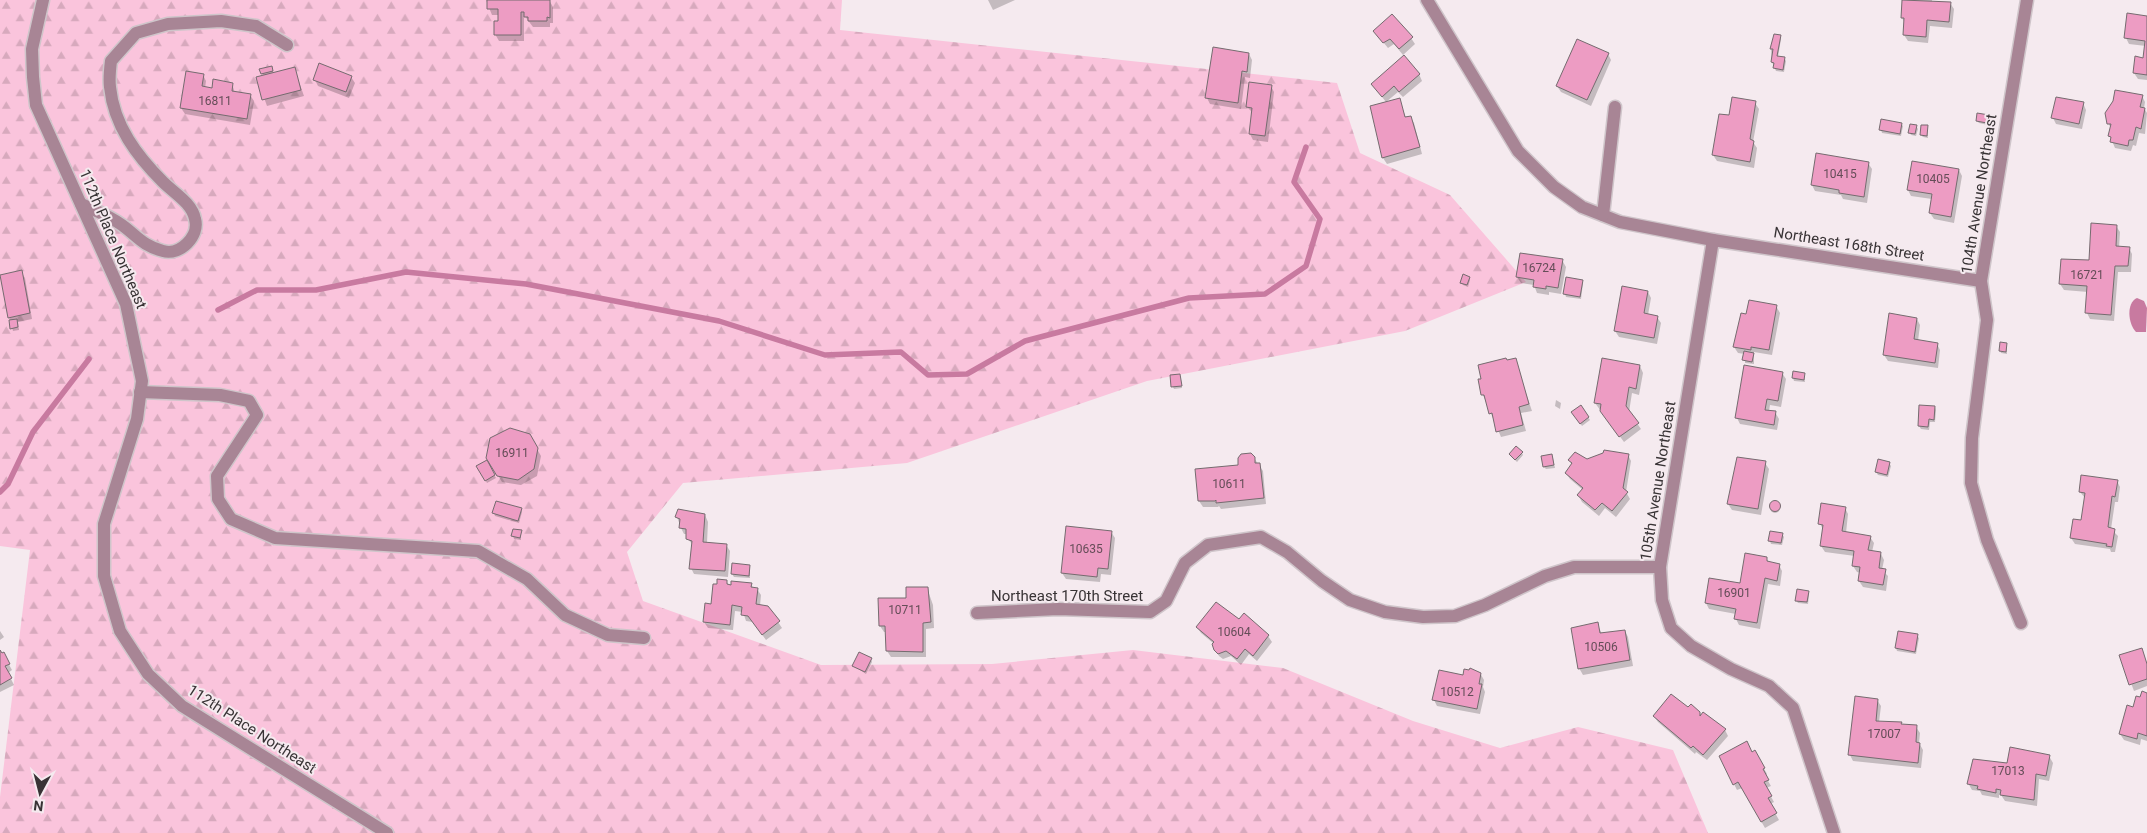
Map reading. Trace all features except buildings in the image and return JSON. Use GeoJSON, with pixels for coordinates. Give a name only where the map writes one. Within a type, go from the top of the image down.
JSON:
{"type":"FeatureCollection","features":[{"type":"Feature","properties":{"kind":"street","name":"112th Place Northeast"},"geometry":{"type":"LineString","coordinates":[[43,0],[32,48],[36,105],[126,304],[142,381],[137,419],[104,524],[104,576],[120,632],[148,674],[182,706],[387,833]]}},
{"type":"Feature","properties":{"kind":"street","name":"Northeast 168th Street"},"geometry":{"type":"LineString","coordinates":[[1427,0],[1518,151],[1554,187],[1582,207],[1620,222],[1713,240],[1981,281]]}},
{"type":"Feature","properties":{"kind":"street","name":"104th Avenue Northeast"},"geometry":{"type":"LineString","coordinates":[[2021,623],[1986,540],[1971,483],[1972,438],[1987,320],[1981,281],[2027,0]]}},
{"type":"Feature","properties":{"kind":"street"},"geometry":{"type":"LineString","coordinates":[[81,204],[121,224],[143,243],[165,252],[181,249],[193,237],[196,220],[190,207],[133,150],[119,122],[110,88],[110,61],[136,33],[168,24],[220,21],[256,26],[287,45]]}},
{"type":"Feature","properties":{"kind":"street"},"geometry":{"type":"LineString","coordinates":[[1603,215],[1615,107]]}},
{"type":"Feature","properties":{"kind":"street","name":"105th Avenue Northeast"},"geometry":{"type":"LineString","coordinates":[[1713,240],[1660,567],[1662,600],[1671,628],[1690,646],[1769,686],[1794,708],[1834,833]]}},
{"type":"Feature","properties":{"kind":"street"},"geometry":{"type":"LineString","coordinates":[[140,392],[220,395],[249,401],[257,415],[217,476],[218,499],[231,519],[275,538],[478,551],[527,579],[565,615],[608,636],[644,638]]}},
{"type":"Feature","properties":{"kind":"street","name":"Northeast 170th Street"},"geometry":{"type":"LineString","coordinates":[[977,613],[1058,609],[1150,612],[1166,601],[1185,563],[1208,545],[1262,537],[1287,552],[1322,582],[1350,600],[1385,612],[1423,617],[1455,616],[1485,605],[1545,576],[1574,567],[1660,567]]}},
{"type":"Feature","properties":{"kind":"green space"},"geometry":{"type":"Polygon","coordinates":[[[0,0],[842,0],[840,30],[1337,83],[1360,153],[1450,195],[1526,282],[1405,331],[1147,381],[907,463],[683,483],[627,552],[643,601],[821,665],[992,664],[1133,650],[1283,668],[1413,721],[1500,748],[1578,727],[1673,750],[1708,833],[0,833],[0,797],[30,550],[0,546],[0,0]]]}},
{"type":"Feature","properties":{"kind":"shaded area"},"geometry":{"type":"Polygon","coordinates":[[[2137,298],[2144,301],[2147,308],[2146,332],[2136,332],[2131,324],[2129,314],[2131,304],[2137,298]]]}},
{"type":"Feature","properties":{"kind":"waterway"},"geometry":{"type":"LineString","coordinates":[[218,310],[257,290],[316,290],[406,272],[526,284],[719,321],[825,355],[901,352],[928,375],[967,374],[1025,341],[1189,298],[1265,294],[1306,266],[1320,219],[1294,182],[1306,147]]}},
{"type":"Feature","properties":{"kind":"waterway"},"geometry":{"type":"LineString","coordinates":[[0,492],[8,484],[33,432],[89,359]]}}]}
